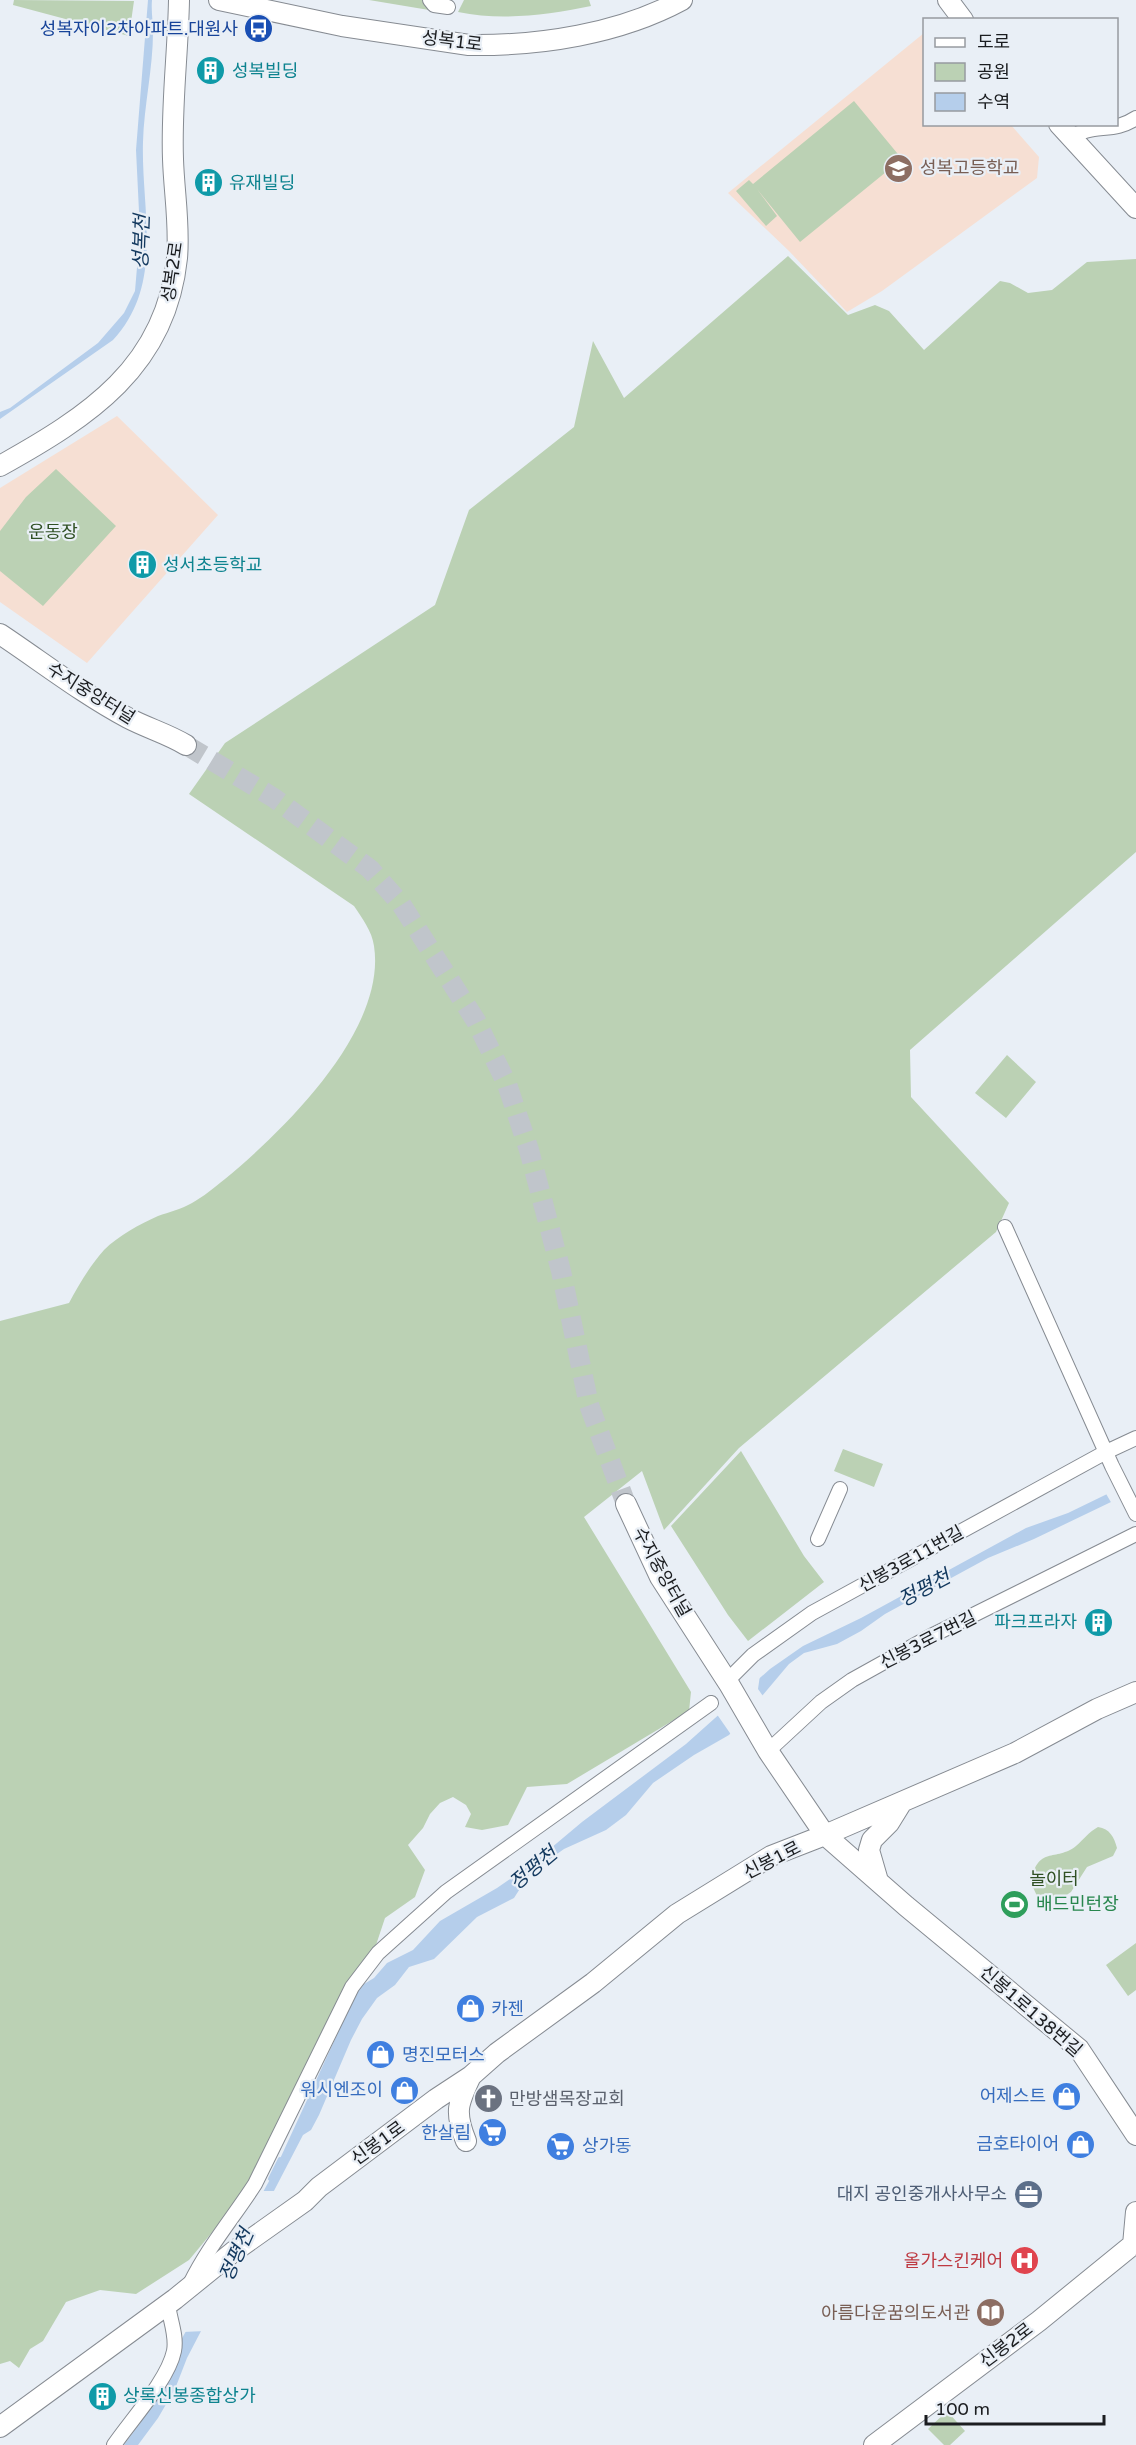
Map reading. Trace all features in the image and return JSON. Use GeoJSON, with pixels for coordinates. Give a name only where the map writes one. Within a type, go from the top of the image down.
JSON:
{"type":"FeatureCollection","features":[{"type":"Feature","properties":{"kind":"street","name":"성복2로"},"geometry":{"type":"LineString","coordinates":[[0,466],[68,426],[111,392],[141,359],[168,305],[177,257],[172,119],[179,0]]}},
{"type":"Feature","properties":{"kind":"street","name":"성복1로"},"geometry":{"type":"LineString","coordinates":[[219,0],[342,26],[469,45],[498,45],[592,31],[626,22],[682,0]]}},
{"type":"Feature","properties":{"kind":"street"},"geometry":{"type":"LineString","coordinates":[[430,0],[434,5],[448,7]]}},
{"type":"Feature","properties":{"kind":"street"},"geometry":{"type":"LineString","coordinates":[[951,1],[962,18]]}},
{"type":"Feature","properties":{"kind":"street"},"geometry":{"type":"LineString","coordinates":[[1064,130],[1112,129],[1136,118]]}},
{"type":"Feature","properties":{"kind":"street"},"geometry":{"type":"LineString","coordinates":[[1064,130],[1136,208]]}},
{"type":"Feature","properties":{"kind":"street","name":"수지중앙터널"},"geometry":{"type":"LineString","coordinates":[[0,634],[129,719],[186,745]]}},
{"type":"Feature","properties":{"kind":"street"},"geometry":{"type":"LineString","coordinates":[[1005,1227],[1112,1466],[1136,1514]]}},
{"type":"Feature","properties":{"kind":"street","name":"신봉3로11번길"},"geometry":{"type":"LineString","coordinates":[[729,1684],[753,1655],[812,1613],[1106,1452],[1136,1438]]}},
{"type":"Feature","properties":{"kind":"street"},"geometry":{"type":"LineString","coordinates":[[818,1539],[840,1489]]}},
{"type":"Feature","properties":{"kind":"street","name":"수지중앙터널"},"geometry":{"type":"LineString","coordinates":[[626,1504],[660,1577],[729,1684]]}},
{"type":"Feature","properties":{"kind":"street","name":"신봉3로7번길"},"geometry":{"type":"LineString","coordinates":[[768,1751],[821,1702],[872,1668],[931,1636],[1136,1534]]}},
{"type":"Feature","properties":{"kind":"street"},"geometry":{"type":"LineString","coordinates":[[729,1684],[768,1751],[825,1835]]}},
{"type":"Feature","properties":{"kind":"street","name":"신봉1로"},"geometry":{"type":"LineString","coordinates":[[0,2427],[177,2298],[233,2252],[305,2201],[319,2187],[436,2099],[471,2076],[496,2053],[593,1983],[677,1914],[771,1857],[1015,1753],[1097,1709],[1136,1692]]}},
{"type":"Feature","properties":{"kind":"street"},"geometry":{"type":"LineString","coordinates":[[114,2445],[162,2377],[174,2352],[177,2298],[255,2184],[352,1987],[378,1953],[446,1892],[711,1703]]}},
{"type":"Feature","properties":{"kind":"street"},"geometry":{"type":"LineString","coordinates":[[878,1881],[869,1850],[872,1840],[889,1823],[902,1802]]}},
{"type":"Feature","properties":{"kind":"street","name":"신봉1로138번길"},"geometry":{"type":"LineString","coordinates":[[825,1835],[906,1906],[1079,2049],[1136,2135]]}},
{"type":"Feature","properties":{"kind":"street"},"geometry":{"type":"LineString","coordinates":[[466,2141],[457,2116],[459,2100],[471,2076]]}},
{"type":"Feature","properties":{"kind":"street"},"geometry":{"type":"LineString","coordinates":[[1134,2243],[1136,2212]]}},
{"type":"Feature","properties":{"kind":"street","name":"신봉2로"},"geometry":{"type":"LineString","coordinates":[[874,2445],[1039,2321],[1134,2243]]}},
{"type":"Feature","properties":{"kind":"shaded area","name":"성복고등학교"},"geometry":{"type":"Polygon","coordinates":[[[923,34],[923,126],[1012,126],[1039,157],[1037,178],[882,291],[847,312],[789,251],[728,193],[923,34]]]}},
{"type":"Feature","properties":{"kind":"shaded area"},"geometry":{"type":"Polygon","coordinates":[[[117,416],[218,515],[87,663],[0,602],[0,488],[117,416]]]}},
{"type":"Feature","properties":{"kind":"green space"},"geometry":{"type":"Polygon","coordinates":[[[14,0],[134,1],[129,36],[13,5],[14,0]]]}},
{"type":"Feature","properties":{"kind":"green space"},"geometry":{"type":"Polygon","coordinates":[[[369,0],[423,0],[429,10],[369,0]]]}},
{"type":"Feature","properties":{"kind":"green space"},"geometry":{"type":"Polygon","coordinates":[[[464,0],[589,0],[591,6],[541,14],[491,16],[458,12],[464,0]]]}},
{"type":"Feature","properties":{"kind":"green space"},"geometry":{"type":"Polygon","coordinates":[[[854,101],[902,159],[800,242],[757,189],[777,216],[766,226],[736,191],[749,180],[753,184],[854,101]]]}},
{"type":"Feature","properties":{"kind":"green space"},"geometry":{"type":"Polygon","coordinates":[[[788,256],[848,315],[875,305],[889,311],[924,350],[1000,281],[1010,283],[1028,293],[1052,290],[1087,262],[1136,259],[1136,852],[910,1050],[911,1097],[1009,1203],[996,1232],[739,1448],[664,1530],[642,1471],[584,1517],[691,1692],[689,1711],[567,1784],[527,1787],[508,1825],[482,1830],[465,1827],[471,1814],[466,1805],[453,1797],[440,1803],[408,1845],[425,1870],[415,1897],[385,1918],[374,1951],[244,2194],[189,2260],[136,2294],[100,2290],[66,2302],[43,2341],[30,2349],[19,2368],[10,2361],[0,2364],[0,1321],[69,1303],[89,1269],[104,1250],[122,1235],[158,1216],[196,1201],[249,1158],[302,1106],[326,1076],[348,1044],[364,1011],[374,978],[373,940],[354,906],[189,794],[225,743],[435,605],[469,510],[574,427],[593,341],[624,398],[788,256]]]}},
{"type":"Feature","properties":{"kind":"green space","name":"운동장"},"geometry":{"type":"Polygon","coordinates":[[[56,469],[116,526],[43,606],[0,571],[0,531],[26,497],[56,469]]]}},
{"type":"Feature","properties":{"kind":"green space"},"geometry":{"type":"Polygon","coordinates":[[[1007,1055],[1036,1082],[1006,1118],[975,1093],[1007,1055]]]}},
{"type":"Feature","properties":{"kind":"green space"},"geometry":{"type":"Polygon","coordinates":[[[843,1449],[883,1464],[874,1487],[834,1471],[843,1449]]]}},
{"type":"Feature","properties":{"kind":"green space"},"geometry":{"type":"Polygon","coordinates":[[[741,1451],[804,1556],[824,1582],[748,1641],[728,1615],[671,1526],[741,1451]]]}},
{"type":"Feature","properties":{"kind":"green space","name":"놀이터"},"geometry":{"type":"Polygon","coordinates":[[[1098,1827],[1106,1830],[1113,1837],[1117,1848],[1113,1856],[1087,1867],[1071,1892],[1059,1900],[1050,1902],[1037,1896],[1031,1883],[1038,1863],[1048,1856],[1069,1851],[1098,1827]]]}},
{"type":"Feature","properties":{"kind":"green space","name":"배드민턴장"},"geometry":{"type":"Polygon","coordinates":[[[1020,1893],[1027,1901],[1010,1915],[1003,1907],[1020,1893]]]}},
{"type":"Feature","properties":{"kind":"green space"},"geometry":{"type":"Polygon","coordinates":[[[1136,1943],[1136,1990],[1128,1996],[1106,1965],[1136,1943]]]}},
{"type":"Feature","properties":{"kind":"green space"},"geometry":{"type":"Polygon","coordinates":[[[947,2411],[965,2431],[950,2445],[944,2445],[928,2429],[947,2411]]]}},
{"type":"Feature","properties":{"kind":"water","name":"성복천"},"geometry":{"type":"Polygon","coordinates":[[[148,0],[152,0],[153,32],[143,142],[147,246],[145,271],[139,295],[129,318],[113,340],[0,419],[0,412],[10,408],[98,343],[124,313],[135,291],[140,232],[136,150],[148,0]]]}},
{"type":"Feature","properties":{"kind":"water","name":"정평천"},"geometry":{"type":"Polygon","coordinates":[[[1136,1480],[1136,1490],[1034,1539],[988,1558],[885,1614],[837,1644],[804,1653],[789,1664],[729,1735],[653,1783],[626,1815],[606,1830],[564,1849],[530,1873],[514,1898],[477,1917],[434,1959],[409,1967],[395,1985],[377,1998],[362,2019],[319,2115],[311,2130],[303,2135],[187,2358],[175,2389],[158,2418],[138,2445],[124,2445],[162,2393],[175,2351],[273,2174],[359,1987],[374,1978],[387,1963],[413,1950],[440,1921],[497,1888],[532,1864],[582,1822],[686,1744],[770,1669],[803,1646],[861,1618],[1026,1528],[1068,1513],[1136,1480]]]}},
{"type":"Feature","properties":{"kind":"pier"},"geometry":{"type":"Polygon","coordinates":[[[1136,1477],[1136,1493],[1112,1504],[1105,1492],[1136,1477]]]}},
{"type":"Feature","properties":{"kind":"pier"},"geometry":{"type":"Polygon","coordinates":[[[760,1675],[758,1689],[765,1699],[732,1736],[716,1713],[760,1675]]]}},
{"type":"Feature","properties":{"kind":"pier"},"geometry":{"type":"Polygon","coordinates":[[[260,2191],[278,2191],[206,2331],[182,2332],[260,2191]]]}},
{"type":"Feature","properties":{"kind":"waterway","name":"정평천"},"geometry":{"type":"LineString","coordinates":[[270,2179],[280,2159]]}},
{"type":"Feature","properties":{"kind":"tunnel"},"geometry":{"type":"LineString","coordinates":[[186,745],[274,798],[370,869],[401,904],[476,1021],[507,1084],[529,1150],[561,1271],[589,1405],[626,1504]]}},
{"type":"Feature","properties":{"kind":"place","name":"성복자이2차아파트.대원사"},"geometry":{"type":"Point","coordinates":[259,29]}},
{"type":"Feature","properties":{"kind":"place","name":"성복빌딩"},"geometry":{"type":"Point","coordinates":[211,71]}},
{"type":"Feature","properties":{"kind":"place","name":"성복고등학교"},"geometry":{"type":"Point","coordinates":[899,168]}},
{"type":"Feature","properties":{"kind":"place","name":"유재빌딩"},"geometry":{"type":"Point","coordinates":[208,183]}},
{"type":"Feature","properties":{"kind":"place","name":"성서초등학교"},"geometry":{"type":"Point","coordinates":[142,565]}},
{"type":"Feature","properties":{"kind":"place","name":"파크프라자"},"geometry":{"type":"Point","coordinates":[1098,1622]}},
{"type":"Feature","properties":{"kind":"place","name":"배드민턴장"},"geometry":{"type":"Point","coordinates":[1015,1904]}},
{"type":"Feature","properties":{"kind":"place","name":"카젠"},"geometry":{"type":"Point","coordinates":[470,2009]}},
{"type":"Feature","properties":{"kind":"place","name":"명진모터스"},"geometry":{"type":"Point","coordinates":[381,2055]}},
{"type":"Feature","properties":{"kind":"place","name":"워시엔조이"},"geometry":{"type":"Point","coordinates":[404,2090]}},
{"type":"Feature","properties":{"kind":"place","name":"어제스트"},"geometry":{"type":"Point","coordinates":[1067,2096]}},
{"type":"Feature","properties":{"kind":"place","name":"만방샘목장교회"},"geometry":{"type":"Point","coordinates":[488,2099]}},
{"type":"Feature","properties":{"kind":"place","name":"한살림"},"geometry":{"type":"Point","coordinates":[492,2133]}},
{"type":"Feature","properties":{"kind":"place","name":"금호타이어"},"geometry":{"type":"Point","coordinates":[1080,2144]}},
{"type":"Feature","properties":{"kind":"place","name":"상가동"},"geometry":{"type":"Point","coordinates":[561,2146]}},
{"type":"Feature","properties":{"kind":"place","name":"대지 공인중개사사무소"},"geometry":{"type":"Point","coordinates":[1028,2194]}},
{"type":"Feature","properties":{"kind":"place","name":"올가스킨케어"},"geometry":{"type":"Point","coordinates":[1024,2261]}},
{"type":"Feature","properties":{"kind":"place","name":"아름다운꿈의도서관"},"geometry":{"type":"Point","coordinates":[991,2313]}},
{"type":"Feature","properties":{"kind":"place","name":"상록신봉종합상가"},"geometry":{"type":"Point","coordinates":[102,2396]}}]}
